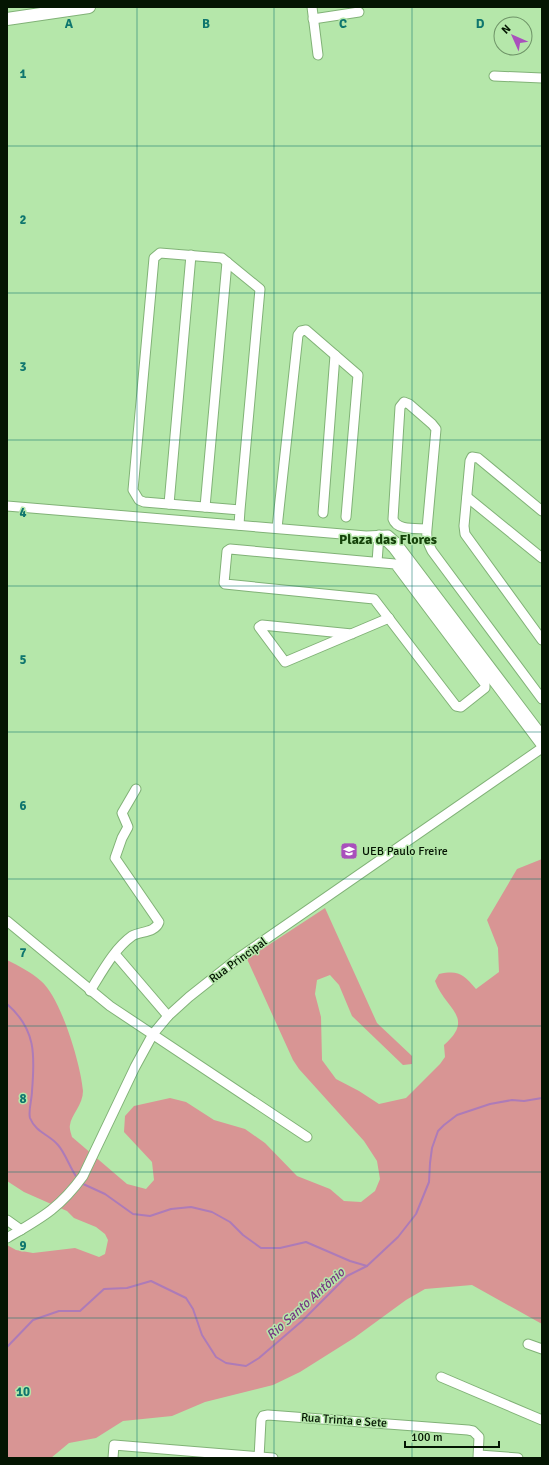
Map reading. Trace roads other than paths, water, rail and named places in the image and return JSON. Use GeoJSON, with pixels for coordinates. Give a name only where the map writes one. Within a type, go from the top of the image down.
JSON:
{"type":"FeatureCollection","features":[{"type":"Feature","properties":{"kind":"main road"},"geometry":{"type":"LineString","coordinates":[[7,19],[89,7]]}},
{"type":"Feature","properties":{"kind":"street"},"geometry":{"type":"LineString","coordinates":[[312,7],[318,55]]}},
{"type":"Feature","properties":{"kind":"street"},"geometry":{"type":"LineString","coordinates":[[313,19],[359,12]]}},
{"type":"Feature","properties":{"kind":"street"},"geometry":{"type":"LineString","coordinates":[[494,76],[542,78]]}},
{"type":"Feature","properties":{"kind":"street"},"geometry":{"type":"LineString","coordinates":[[239,525],[260,289],[222,258],[160,253],[154,258],[132,484],[135,495],[139,500],[240,510]]}},
{"type":"Feature","properties":{"kind":"street"},"geometry":{"type":"LineString","coordinates":[[169,504],[191,255]]}},
{"type":"Feature","properties":{"kind":"street"},"geometry":{"type":"LineString","coordinates":[[205,507],[227,262]]}},
{"type":"Feature","properties":{"kind":"street"},"geometry":{"type":"LineString","coordinates":[[277,528],[298,335],[301,331],[306,330],[358,375],[346,517]]}},
{"type":"Feature","properties":{"kind":"street"},"geometry":{"type":"LineString","coordinates":[[322,513],[335,355]]}},
{"type":"Feature","properties":{"kind":"street"},"geometry":{"type":"LineString","coordinates":[[427,528],[399,526],[394,523],[393,519],[400,407],[404,402],[409,404],[432,424],[436,430],[427,528],[428,543],[432,551],[542,699]]}},
{"type":"Feature","properties":{"kind":"street"},"geometry":{"type":"LineString","coordinates":[[542,511],[473,456],[470,461],[464,526],[467,538],[542,640]]}},
{"type":"Feature","properties":{"kind":"street"},"geometry":{"type":"LineString","coordinates":[[467,497],[542,558]]}},
{"type":"Feature","properties":{"kind":"street"},"geometry":{"type":"LineString","coordinates":[[7,506],[379,537],[388,535],[396,542],[542,735]]}},
{"type":"Feature","properties":{"kind":"street"},"geometry":{"type":"LineString","coordinates":[[377,562],[379,537]]}},
{"type":"Feature","properties":{"kind":"street"},"geometry":{"type":"LineString","coordinates":[[379,537],[393,548],[542,747]]}},
{"type":"Feature","properties":{"kind":"street"},"geometry":{"type":"LineString","coordinates":[[230,549],[393,563],[397,566],[485,684],[485,688],[461,707],[456,706],[389,618],[374,599],[227,585],[224,583],[227,551],[230,549]]}},
{"type":"Feature","properties":{"kind":"street"},"geometry":{"type":"LineString","coordinates":[[352,634],[262,625],[259,627],[285,662],[352,634],[389,618]]}},
{"type":"Feature","properties":{"kind":"street","name":"Rua Principal"},"geometry":{"type":"LineString","coordinates":[[7,1238],[48,1214],[80,1181],[135,1067],[153,1034],[168,1016],[237,959],[418,835],[542,747]]}},
{"type":"Feature","properties":{"kind":"street"},"geometry":{"type":"LineString","coordinates":[[90,990],[115,954],[131,937],[154,928],[159,922],[115,858],[122,838],[128,827],[122,813],[136,790]]}},
{"type":"Feature","properties":{"kind":"street"},"geometry":{"type":"LineString","coordinates":[[7,921],[110,1006],[307,1137]]}},
{"type":"Feature","properties":{"kind":"street"},"geometry":{"type":"LineString","coordinates":[[115,954],[168,1016]]}},
{"type":"Feature","properties":{"kind":"street"},"geometry":{"type":"LineString","coordinates":[[7,1220],[22,1230]]}},
{"type":"Feature","properties":{"kind":"street"},"geometry":{"type":"LineString","coordinates":[[528,1344],[542,1349]]}},
{"type":"Feature","properties":{"kind":"street"},"geometry":{"type":"LineString","coordinates":[[442,1376],[542,1420]]}},
{"type":"Feature","properties":{"kind":"street","name":"Rua Trinta e Sete"},"geometry":{"type":"LineString","coordinates":[[259,1457],[261,1420],[263,1416],[268,1415],[468,1430],[473,1431],[479,1437],[478,1456]]}},
{"type":"Feature","properties":{"kind":"street"},"geometry":{"type":"LineString","coordinates":[[113,1458],[114,1445],[273,1458]]}},
{"type":"Feature","properties":{"kind":"street"},"geometry":{"type":"LineString","coordinates":[[478,1456],[518,1458]]}},
{"type":"Feature","properties":{"kind":"waterway"},"geometry":{"type":"LineString","coordinates":[[7,1004],[17,1013],[24,1023],[32,1043],[33,1066],[32,1094],[29,1112],[30,1118],[39,1130],[58,1145],[78,1179]]}},
{"type":"Feature","properties":{"kind":"waterway","name":"Rio Santo Antônio"},"geometry":{"type":"LineString","coordinates":[[7,1347],[33,1320],[59,1311],[80,1311],[104,1289],[127,1288],[151,1281],[186,1298],[193,1309],[202,1335],[216,1357],[226,1363],[246,1366],[259,1358],[302,1321],[347,1276],[367,1266],[398,1237],[416,1214],[429,1182],[432,1148],[438,1131],[444,1125],[457,1115],[490,1104],[512,1100],[524,1101],[542,1098]]}},
{"type":"Feature","properties":{"kind":"waterway"},"geometry":{"type":"LineString","coordinates":[[81,1183],[105,1194],[133,1214],[150,1216],[171,1209],[191,1207],[212,1212],[230,1222],[243,1235],[261,1248],[280,1248],[306,1242],[350,1261],[367,1266]]}},
{"type":"Feature","properties":{"kind":"place","name":"UEB Paulo Freire"},"geometry":{"type":"Point","coordinates":[349,851]}},
{"type":"Feature","properties":{"kind":"district","name":"Plaza das Flores"},"geometry":{"type":"Point","coordinates":[388,539]}}]}
